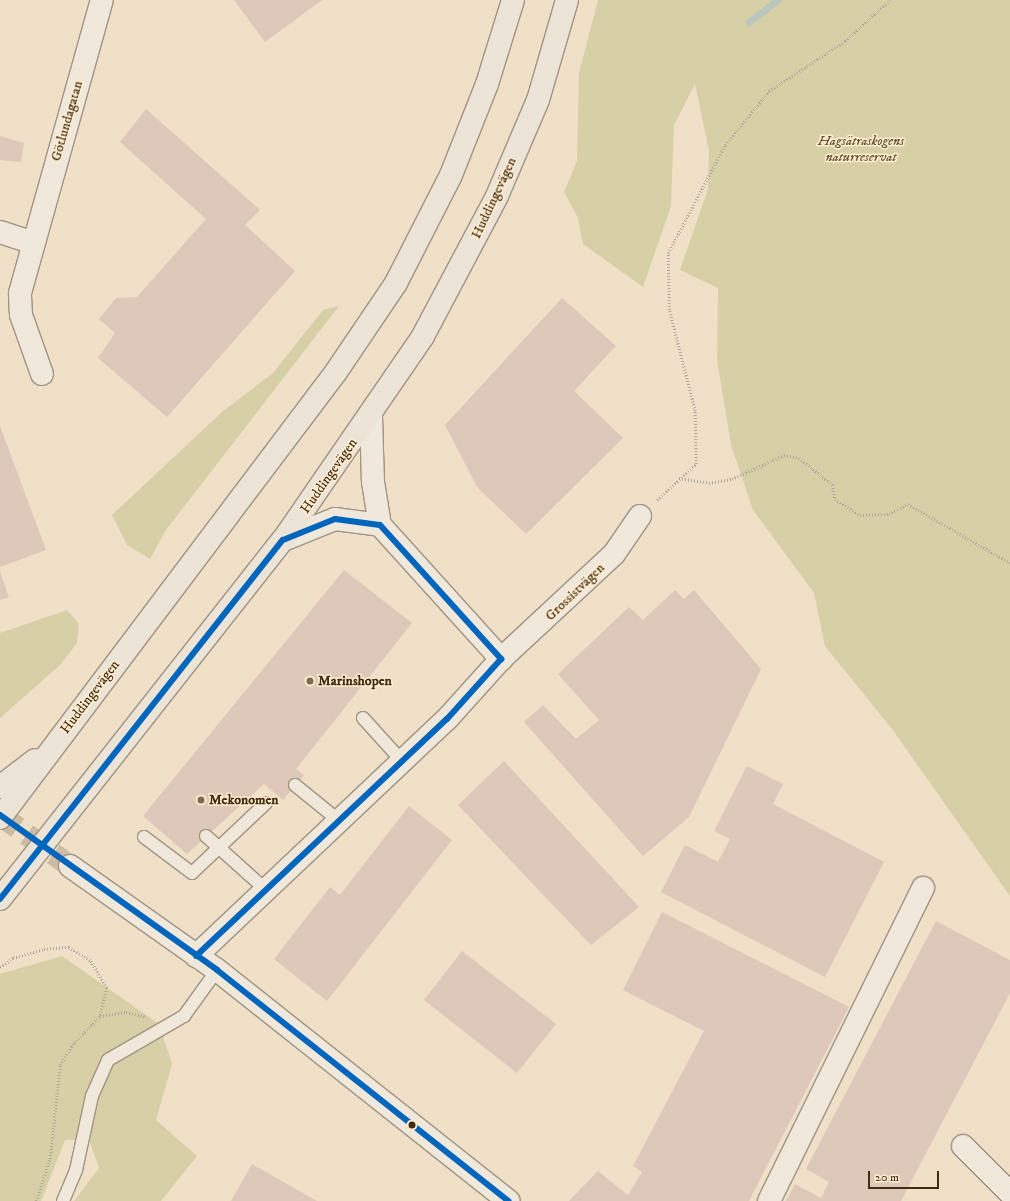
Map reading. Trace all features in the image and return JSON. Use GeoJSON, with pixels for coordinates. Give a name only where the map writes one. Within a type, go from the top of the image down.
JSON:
{"type":"FeatureCollection","features":[{"type":"Feature","properties":{"kind":"main road","name":"Huddingevägen"},"geometry":{"type":"LineString","coordinates":[[0,818],[336,372],[396,283],[451,175],[487,84],[513,0]]}},
{"type":"Feature","properties":{"kind":"main road","name":"Huddingevägen"},"geometry":{"type":"LineString","coordinates":[[0,899],[283,540],[371,416],[423,336],[497,196],[538,100],[567,0]]}},
{"type":"Feature","properties":{"kind":"main road"},"geometry":{"type":"LineString","coordinates":[[0,787],[52,748]]}},
{"type":"Feature","properties":{"kind":"street","name":"Götlundagatan"},"geometry":{"type":"LineString","coordinates":[[42,374],[22,315],[20,293],[32,242],[102,0]]}},
{"type":"Feature","properties":{"kind":"street"},"geometry":{"type":"LineString","coordinates":[[0,232],[32,242]]}},
{"type":"Feature","properties":{"kind":"street"},"geometry":{"type":"LineString","coordinates":[[371,416],[373,482],[380,525],[501,659]]}},
{"type":"Feature","properties":{"kind":"street","name":"Grossistvägen"},"geometry":{"type":"LineString","coordinates":[[196,956],[264,888],[447,719],[501,659],[614,554],[640,516]]}},
{"type":"Feature","properties":{"kind":"street"},"geometry":{"type":"LineString","coordinates":[[283,540],[335,519],[380,525]]}},
{"type":"Feature","properties":{"kind":"street"},"geometry":{"type":"LineString","coordinates":[[70,866],[217,970],[508,1201]]}},
{"type":"Feature","properties":{"kind":"street"},"geometry":{"type":"LineString","coordinates":[[769,1201],[923,888]]}},
{"type":"Feature","properties":{"kind":"street"},"geometry":{"type":"LineString","coordinates":[[963,1146],[1010,1193]]}},
{"type":"Feature","properties":{"kind":"lane"},"geometry":{"type":"LineString","coordinates":[[363,718],[402,761]]}},
{"type":"Feature","properties":{"kind":"lane"},"geometry":{"type":"LineString","coordinates":[[296,785],[338,820]]}},
{"type":"Feature","properties":{"kind":"lane"},"geometry":{"type":"LineString","coordinates":[[144,837],[192,873],[266,803]]}},
{"type":"Feature","properties":{"kind":"lane"},"geometry":{"type":"LineString","coordinates":[[206,836],[264,888]]}},
{"type":"Feature","properties":{"kind":"lane"},"geometry":{"type":"LineString","coordinates":[[63,1201],[76,1170],[92,1096],[108,1060],[184,1016],[217,970]]}},
{"type":"Feature","properties":{"kind":"path"},"geometry":{"type":"LineString","coordinates":[[640,516],[678,478],[696,464],[695,411],[669,310],[668,253],[725,145],[769,91],[845,41],[890,0]]}},
{"type":"Feature","properties":{"kind":"path"},"geometry":{"type":"LineString","coordinates":[[678,478],[709,483],[732,479],[784,455],[799,458],[833,485],[835,499],[860,515],[889,514],[908,504],[1010,563]]}},
{"type":"Feature","properties":{"kind":"path"},"geometry":{"type":"LineString","coordinates":[[0,968],[13,958],[44,948],[69,947],[91,961],[107,988],[100,1016]]}},
{"type":"Feature","properties":{"kind":"green space","name":"Hagsätraskogens naturreservat"},"geometry":{"type":"Polygon","coordinates":[[[598,0],[1010,0],[1010,896],[892,729],[825,646],[814,593],[753,510],[731,445],[717,360],[718,288],[680,270],[708,189],[709,151],[695,84],[674,125],[671,206],[643,287],[583,244],[578,218],[564,192],[577,161],[579,73],[598,0]]]}},
{"type":"Feature","properties":{"kind":"green space"},"geometry":{"type":"Polygon","coordinates":[[[339,306],[166,530],[150,559],[127,545],[112,515],[222,412],[273,373],[323,310],[339,306]]]}},
{"type":"Feature","properties":{"kind":"green space"},"geometry":{"type":"Polygon","coordinates":[[[67,610],[79,624],[77,643],[60,665],[0,718],[0,633],[67,610]]]}},
{"type":"Feature","properties":{"kind":"green space"},"geometry":{"type":"Polygon","coordinates":[[[62,956],[159,1024],[172,1064],[156,1120],[197,1156],[161,1201],[74,1201],[99,1168],[89,1140],[65,1140],[41,1201],[0,1201],[0,974],[62,956]]]}},
{"type":"Feature","properties":{"kind":"building"},"geometry":{"type":"Polygon","coordinates":[[[234,0],[322,0],[265,42],[234,0]]]}},
{"type":"Feature","properties":{"kind":"building"},"geometry":{"type":"Polygon","coordinates":[[[146,109],[260,210],[245,225],[295,271],[167,417],[98,358],[115,333],[99,319],[116,298],[137,297],[206,219],[120,142],[146,109]]]}},
{"type":"Feature","properties":{"kind":"building"},"geometry":{"type":"Polygon","coordinates":[[[0,136],[24,143],[21,162],[0,160],[0,136]]]}},
{"type":"Feature","properties":{"kind":"building"},"geometry":{"type":"Polygon","coordinates":[[[562,298],[616,346],[574,391],[623,438],[526,534],[477,487],[445,425],[562,298]]]}},
{"type":"Feature","properties":{"kind":"building"},"geometry":{"type":"Polygon","coordinates":[[[0,426],[46,550],[0,567],[0,426]]]}},
{"type":"Feature","properties":{"kind":"building","name":"Marinshopen"},"geometry":{"type":"Polygon","coordinates":[[[344,570],[412,623],[296,769],[304,775],[283,800],[264,784],[187,854],[143,816],[344,570]]]}},
{"type":"Feature","properties":{"kind":"building"},"geometry":{"type":"Polygon","coordinates":[[[0,572],[9,597],[0,600],[0,572]]]}},
{"type":"Feature","properties":{"kind":"building"},"geometry":{"type":"Polygon","coordinates":[[[675,590],[684,599],[694,590],[761,669],[689,817],[643,856],[524,722],[543,705],[576,739],[599,720],[558,674],[629,607],[643,620],[675,590]]]}},
{"type":"Feature","properties":{"kind":"building"},"geometry":{"type":"Polygon","coordinates":[[[504,761],[639,907],[591,945],[458,805],[504,761]]]}},
{"type":"Feature","properties":{"kind":"building"},"geometry":{"type":"Polygon","coordinates":[[[747,766],[783,784],[773,804],[884,862],[825,977],[661,892],[685,845],[718,862],[730,839],[714,831],[747,766]]]}},
{"type":"Feature","properties":{"kind":"building"},"geometry":{"type":"Polygon","coordinates":[[[409,806],[452,840],[327,1001],[274,959],[330,887],[340,895],[409,806]]]}},
{"type":"Feature","properties":{"kind":"building"},"geometry":{"type":"Polygon","coordinates":[[[662,912],[849,1007],[749,1201],[569,1201],[598,1171],[628,1195],[642,1172],[633,1166],[704,1031],[623,990],[662,912]]]}},
{"type":"Feature","properties":{"kind":"building"},"geometry":{"type":"Polygon","coordinates":[[[936,921],[1010,960],[1010,993],[901,1201],[786,1201],[795,1184],[821,1198],[829,1182],[806,1169],[936,921]]]}},
{"type":"Feature","properties":{"kind":"building"},"geometry":{"type":"Polygon","coordinates":[[[462,951],[556,1024],[517,1073],[424,1000],[462,951]]]}},
{"type":"Feature","properties":{"kind":"building"},"geometry":{"type":"Polygon","coordinates":[[[252,1164],[317,1201],[231,1201],[252,1164]]]}},
{"type":"Feature","properties":{"kind":"waterway"},"geometry":{"type":"LineString","coordinates":[[749,22],[777,0]]}},
{"type":"Feature","properties":{"kind":"tunnel"},"geometry":{"type":"LineString","coordinates":[[0,815],[70,866]]}},
{"type":"Feature","properties":{"kind":"transit line"},"geometry":{"type":"LineString","coordinates":[[0,899],[283,540],[335,519],[380,525],[501,659]]}},
{"type":"Feature","properties":{"kind":"transit line"},"geometry":{"type":"LineString","coordinates":[[196,956],[447,719],[501,659]]}},
{"type":"Feature","properties":{"kind":"transit line"},"geometry":{"type":"LineString","coordinates":[[0,815],[217,970],[508,1201]]}},
{"type":"Feature","properties":{"kind":"place","name":"Marinshopen"},"geometry":{"type":"Point","coordinates":[310,681]}},
{"type":"Feature","properties":{"kind":"place","name":"Mekonomen"},"geometry":{"type":"Point","coordinates":[201,800]}}]}
